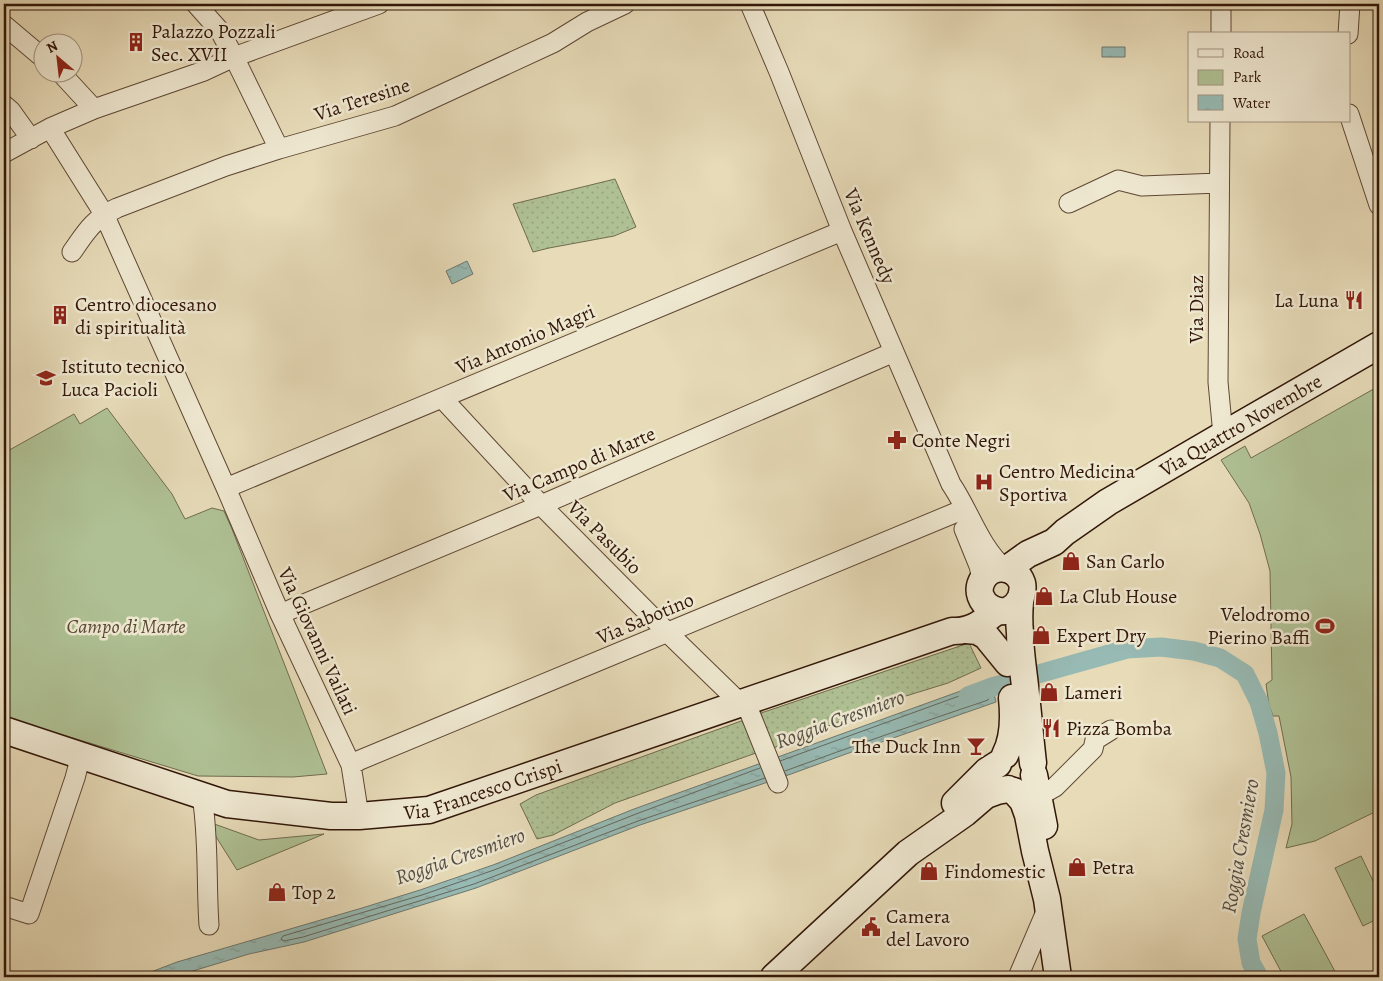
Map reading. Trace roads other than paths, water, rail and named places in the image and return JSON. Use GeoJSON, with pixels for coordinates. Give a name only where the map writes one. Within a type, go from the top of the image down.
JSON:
{"type":"FeatureCollection","features":[{"type":"Feature","properties":{"kind":"street"},"geometry":{"type":"LineString","coordinates":[[196,4],[220,31],[279,149]]}},
{"type":"Feature","properties":{"kind":"street"},"geometry":{"type":"LineString","coordinates":[[4,153],[50,128],[94,109],[379,4]]}},
{"type":"Feature","properties":{"kind":"street","name":"Via Teresine"},"geometry":{"type":"LineString","coordinates":[[104,214],[226,166],[395,116],[552,43],[587,22],[624,4]]}},
{"type":"Feature","properties":{"kind":"street","name":"Via Kennedy"},"geometry":{"type":"LineString","coordinates":[[750,4],[842,231],[951,484],[987,550],[995,560],[1002,590]]}},
{"type":"Feature","properties":{"kind":"street"},"geometry":{"type":"LineString","coordinates":[[1220,32],[1221,4]]}},
{"type":"Feature","properties":{"kind":"street"},"geometry":{"type":"LineString","coordinates":[[1348,32],[1350,4]]}},
{"type":"Feature","properties":{"kind":"street"},"geometry":{"type":"LineString","coordinates":[[4,25],[32,49]]}},
{"type":"Feature","properties":{"kind":"street"},"geometry":{"type":"LineString","coordinates":[[69,82],[94,109]]}},
{"type":"Feature","properties":{"kind":"street"},"geometry":{"type":"LineString","coordinates":[[4,105],[11,110],[31,139]]}},
{"type":"Feature","properties":{"kind":"street"},"geometry":{"type":"LineString","coordinates":[[1350,117],[1379,204]]}},
{"type":"Feature","properties":{"kind":"street","name":"Via Diaz"},"geometry":{"type":"LineString","coordinates":[[1220,122],[1218,374],[1223,435]]}},
{"type":"Feature","properties":{"kind":"street","name":"Via Giovanni Vailati"},"geometry":{"type":"LineString","coordinates":[[50,128],[104,214],[280,614],[351,765],[359,816]]}},
{"type":"Feature","properties":{"kind":"street"},"geometry":{"type":"LineString","coordinates":[[1069,203],[1118,180],[1142,186],[1219,183]]}},
{"type":"Feature","properties":{"kind":"street"},"geometry":{"type":"LineString","coordinates":[[72,252],[92,224],[104,214]]}},
{"type":"Feature","properties":{"kind":"street","name":"Via Antonio Magri"},"geometry":{"type":"LineString","coordinates":[[226,488],[842,231]]}},
{"type":"Feature","properties":{"kind":"street","name":"Via Quattro Novembre"},"geometry":{"type":"LineString","coordinates":[[1002,590],[1028,554],[1054,542],[1108,502],[1379,345]]}},
{"type":"Feature","properties":{"kind":"street","name":"Via Campo di Marte"},"geometry":{"type":"LineString","coordinates":[[280,614],[541,505],[894,352]]}},
{"type":"Feature","properties":{"kind":"street","name":"Via Pasubio"},"geometry":{"type":"LineString","coordinates":[[442,398],[541,505],[668,633],[743,702]]}},
{"type":"Feature","properties":{"kind":"street","name":"Via Kennedy"},"geometry":{"type":"LineString","coordinates":[[951,484],[958,512],[979,566],[1002,590]]}},
{"type":"Feature","properties":{"kind":"street","name":"Via Sabotino"},"geometry":{"type":"LineString","coordinates":[[351,765],[958,512]]}},
{"type":"Feature","properties":{"kind":"street"},"geometry":{"type":"LineString","coordinates":[[1015,660],[977,631],[960,631],[965,618],[976,601],[1002,590],[1006,638],[1015,660],[1020,701],[1025,783]]}},
{"type":"Feature","properties":{"kind":"street","name":"Via Francesco Crispi"},"geometry":{"type":"LineString","coordinates":[[4,730],[227,804],[330,816],[359,816],[429,810],[743,702],[960,631]]}},
{"type":"Feature","properties":{"kind":"street"},"geometry":{"type":"LineString","coordinates":[[1020,701],[1010,744],[996,772],[1000,784],[1025,783],[1055,787],[1093,749],[1095,740],[1112,730]]}},
{"type":"Feature","properties":{"kind":"street"},"geometry":{"type":"LineString","coordinates":[[743,702],[778,783]]}},
{"type":"Feature","properties":{"kind":"street"},"geometry":{"type":"LineString","coordinates":[[895,864],[929,827],[987,771],[1001,760],[1017,752],[1024,754],[1029,758],[1023,801],[1026,807],[1047,903],[1058,977]]}},
{"type":"Feature","properties":{"kind":"street"},"geometry":{"type":"LineString","coordinates":[[4,906],[29,914],[81,755]]}},
{"type":"Feature","properties":{"kind":"street"},"geometry":{"type":"LineString","coordinates":[[774,977],[908,853],[986,795],[1025,783]]}},
{"type":"Feature","properties":{"kind":"street"},"geometry":{"type":"LineString","coordinates":[[202,796],[206,821],[209,925]]}},
{"type":"Feature","properties":{"kind":"street"},"geometry":{"type":"LineString","coordinates":[[1018,977],[1047,903]]}},
{"type":"Feature","properties":{"kind":"water"},"geometry":{"type":"Polygon","coordinates":[[[1102,47],[1125,47],[1125,57],[1102,57],[1102,47]]]}},
{"type":"Feature","properties":{"kind":"water"},"geometry":{"type":"Polygon","coordinates":[[[467,261],[473,274],[452,284],[446,271],[467,261]]]}},
{"type":"Feature","properties":{"kind":"water"},"geometry":{"type":"Polygon","coordinates":[[[991,680],[996,702],[640,825],[476,888],[304,942],[249,954],[173,977],[138,977],[177,962],[362,908],[493,865],[634,809],[991,680]]]}},
{"type":"Feature","properties":{"kind":"waterway","name":"Roggia Cresmiero"},"geometry":{"type":"LineString","coordinates":[[968,696],[992,687],[1127,649],[1161,647],[1194,651],[1220,658],[1245,674],[1259,702],[1268,733],[1276,773],[1274,810],[1247,939],[1251,963],[1259,977]]}},
{"type":"Feature","properties":{"kind":"place","name":"Palazzo Pozzali Sec. XVII"},"geometry":{"type":"Point","coordinates":[136,42]}},
{"type":"Feature","properties":{"kind":"place","name":"La Luna"},"geometry":{"type":"Point","coordinates":[1354,300]}},
{"type":"Feature","properties":{"kind":"place","name":"Centro diocesano di spiritualità"},"geometry":{"type":"Point","coordinates":[60,315]}},
{"type":"Feature","properties":{"kind":"place","name":"Istituto tecnico Luca Pacioli"},"geometry":{"type":"Point","coordinates":[46,378]}},
{"type":"Feature","properties":{"kind":"place","name":"Conte Negri"},"geometry":{"type":"Point","coordinates":[897,440]}},
{"type":"Feature","properties":{"kind":"place","name":"Centro Medicina Sportiva"},"geometry":{"type":"Point","coordinates":[984,482]}},
{"type":"Feature","properties":{"kind":"place","name":"San Carlo"},"geometry":{"type":"Point","coordinates":[1071,561]}},
{"type":"Feature","properties":{"kind":"place","name":"La Club House"},"geometry":{"type":"Point","coordinates":[1044,596]}},
{"type":"Feature","properties":{"kind":"place","name":"Velodromo Pierino Baffi"},"geometry":{"type":"Point","coordinates":[1325,626]}},
{"type":"Feature","properties":{"kind":"place","name":"Expert Dry"},"geometry":{"type":"Point","coordinates":[1041,635]}},
{"type":"Feature","properties":{"kind":"place","name":"Lameri"},"geometry":{"type":"Point","coordinates":[1049,692]}},
{"type":"Feature","properties":{"kind":"place","name":"Pizza Bomba"},"geometry":{"type":"Point","coordinates":[1051,728]}},
{"type":"Feature","properties":{"kind":"place","name":"The Duck Inn"},"geometry":{"type":"Point","coordinates":[976,746]}},
{"type":"Feature","properties":{"kind":"place","name":"Petra"},"geometry":{"type":"Point","coordinates":[1077,867]}},
{"type":"Feature","properties":{"kind":"place","name":"Findomestic"},"geometry":{"type":"Point","coordinates":[929,871]}},
{"type":"Feature","properties":{"kind":"place","name":"Top 2"},"geometry":{"type":"Point","coordinates":[277,892]}},
{"type":"Feature","properties":{"kind":"place","name":"Camera del Lavoro"},"geometry":{"type":"Point","coordinates":[871,927]}},
{"type":"Feature","properties":{"kind":"park label","name":"Campo di Marte"},"geometry":{"type":"Point","coordinates":[126,626]}}]}
